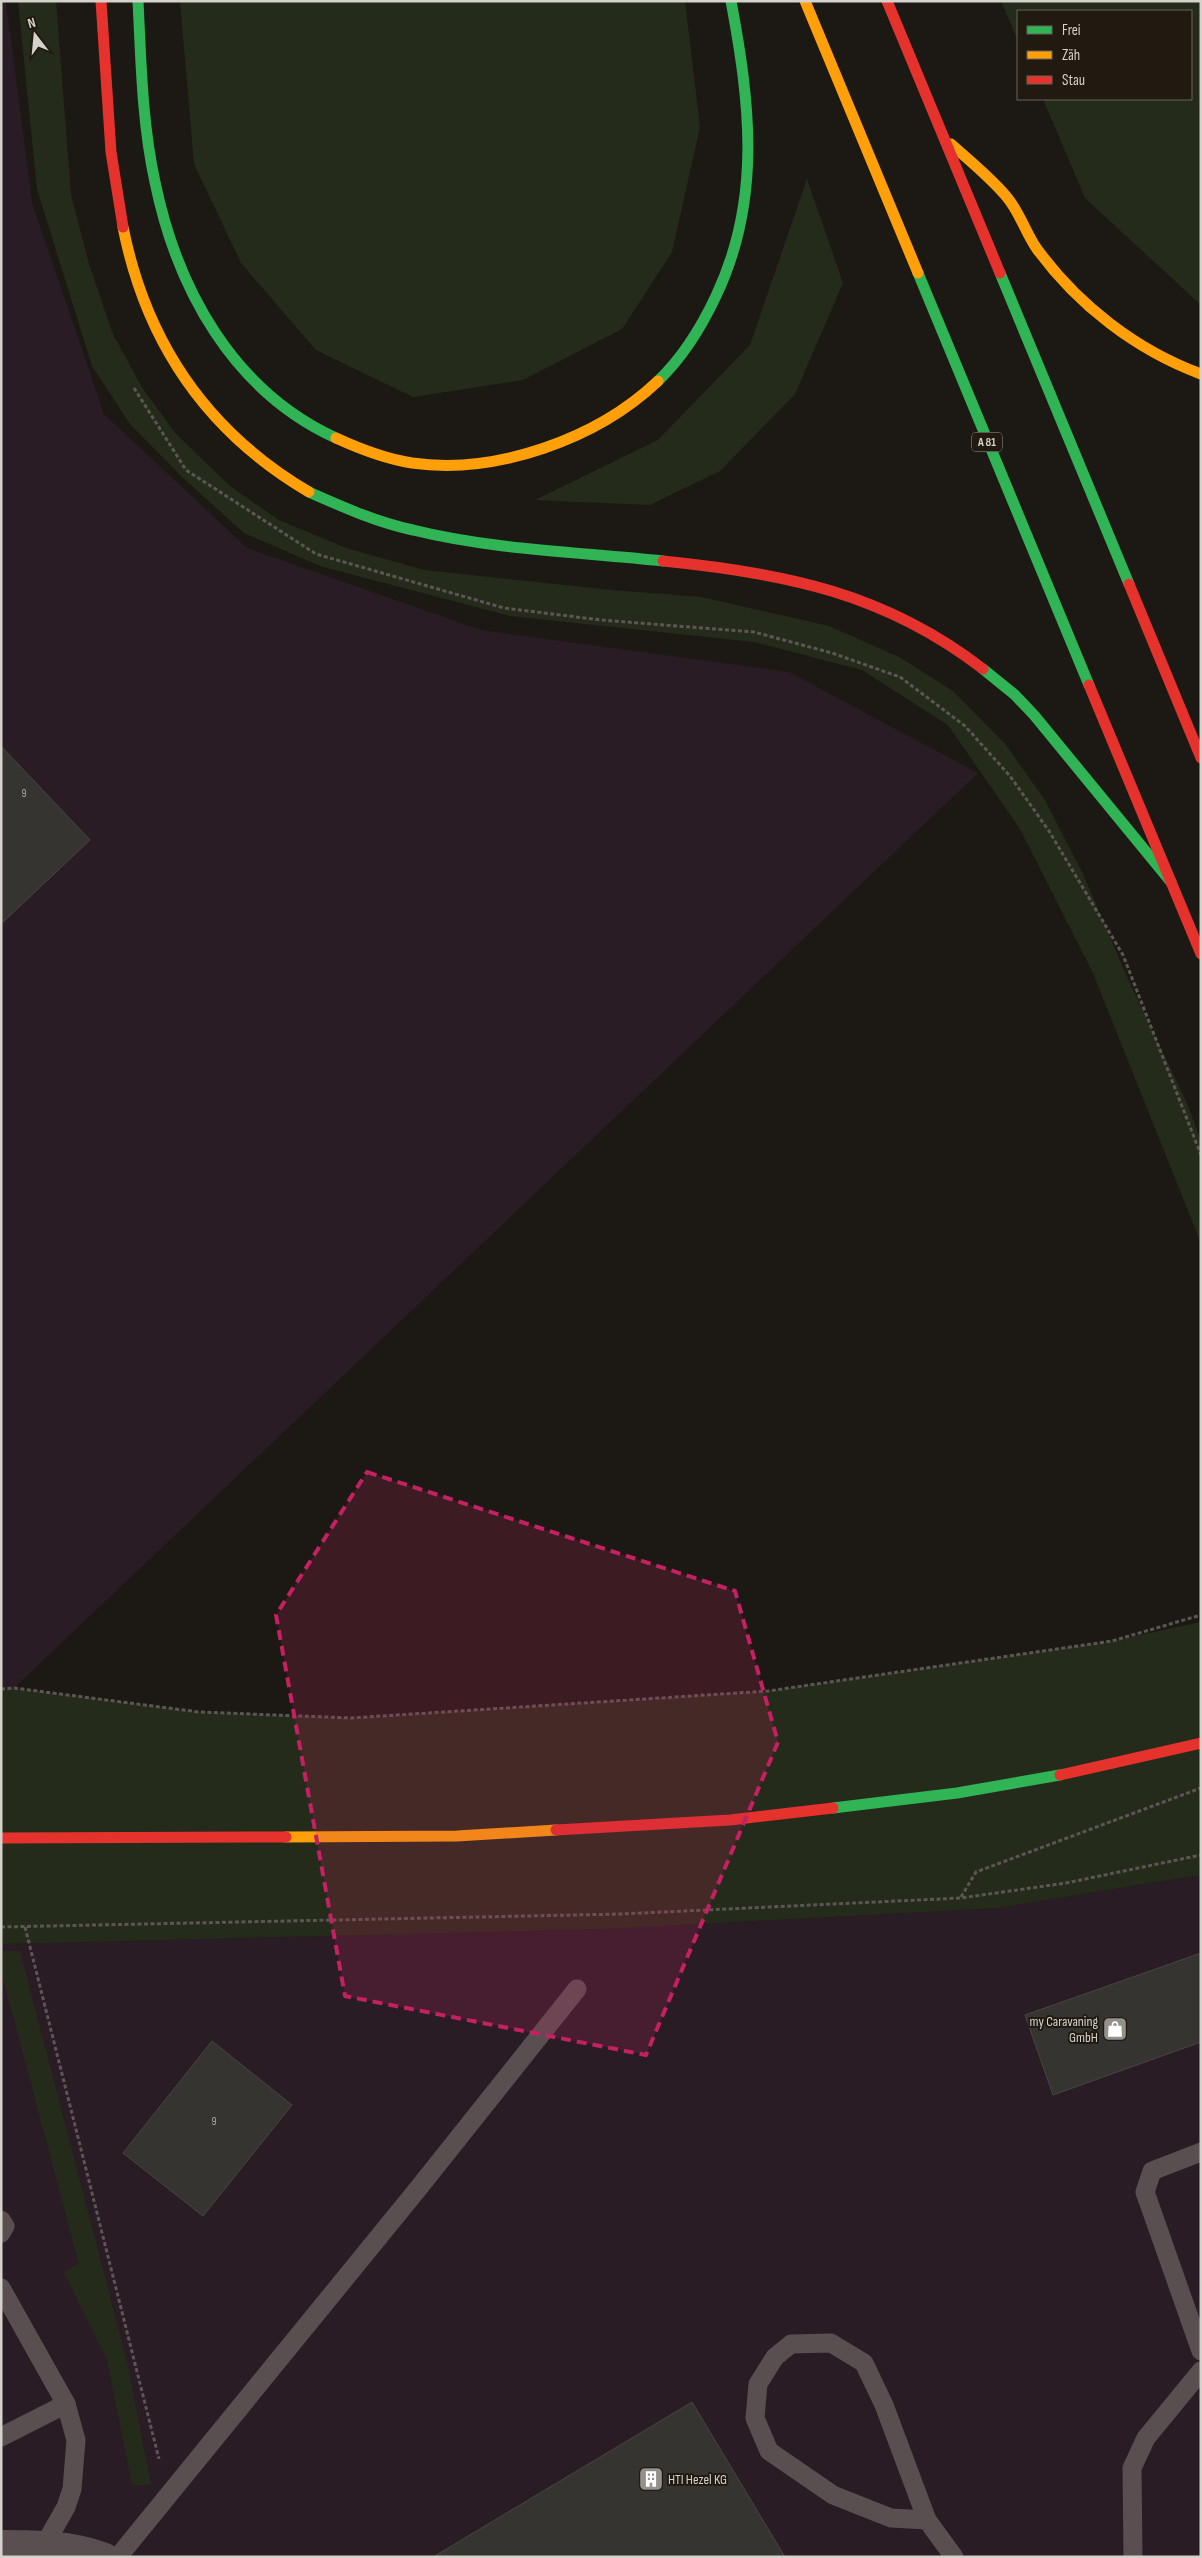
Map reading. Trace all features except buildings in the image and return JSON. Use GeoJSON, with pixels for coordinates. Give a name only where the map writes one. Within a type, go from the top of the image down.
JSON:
{"type":"FeatureCollection","features":[{"type":"Feature","properties":{"kind":"main road"},"geometry":{"type":"LineString","coordinates":[[101,1],[111,149],[117,198],[130,255],[152,322],[176,367],[204,407],[237,444],[292,484],[346,509],[407,529],[474,543],[688,563],[767,574],[829,589],[892,611],[954,646],[1007,688],[1045,727],[1171,882]]}},
{"type":"Feature","properties":{"kind":"main road"},"geometry":{"type":"LineString","coordinates":[[138,1],[148,146],[155,190],[166,234],[180,267],[218,340],[246,373],[276,401],[318,430],[365,450],[414,463],[470,464],[515,456],[562,443],[606,420],[654,385],[686,348],[712,306],[735,250],[745,200],[749,152],[746,91],[731,1]]}},
{"type":"Feature","properties":{"kind":"main road","name":"A 81"},"geometry":{"type":"LineString","coordinates":[[805,1],[1201,954]]}},
{"type":"Feature","properties":{"kind":"main road"},"geometry":{"type":"LineString","coordinates":[[887,1],[1201,758]]}},
{"type":"Feature","properties":{"kind":"main road"},"geometry":{"type":"LineString","coordinates":[[943,136],[1008,197],[1035,247],[1062,280],[1108,321],[1152,352],[1201,374]]}},
{"type":"Feature","properties":{"kind":"main road"},"geometry":{"type":"LineString","coordinates":[[1,1838],[457,1836],[730,1820],[957,1793],[1073,1772],[1201,1743]]}},
{"type":"Feature","properties":{"kind":"street"},"geometry":{"type":"LineString","coordinates":[[1,2544],[44,2544],[89,2550],[105,2557]]}},
{"type":"Feature","properties":{"kind":"lane"},"geometry":{"type":"LineString","coordinates":[[118,2557],[411,2198],[577,1989]]}},
{"type":"Feature","properties":{"kind":"lane"},"geometry":{"type":"LineString","coordinates":[[1201,2152],[1152,2171],[1145,2192],[1201,2350]]}},
{"type":"Feature","properties":{"kind":"lane"},"geometry":{"type":"LineString","coordinates":[[1,2220],[5,2226],[1,2233]]}},
{"type":"Feature","properties":{"kind":"lane"},"geometry":{"type":"LineString","coordinates":[[1,2288],[66,2404],[76,2440],[72,2489],[66,2506],[44,2544]]}},
{"type":"Feature","properties":{"kind":"lane"},"geometry":{"type":"LineString","coordinates":[[927,2520],[891,2518],[833,2495],[769,2451],[755,2418],[758,2384],[775,2357],[791,2344],[831,2342],[864,2363],[884,2404],[927,2520],[954,2557]]}},
{"type":"Feature","properties":{"kind":"lane"},"geometry":{"type":"LineString","coordinates":[[1134,2557],[1132,2468],[1146,2438],[1201,2371]]}},
{"type":"Feature","properties":{"kind":"lane"},"geometry":{"type":"LineString","coordinates":[[1,2437],[66,2404]]}},
{"type":"Feature","properties":{"kind":"path"},"geometry":{"type":"LineString","coordinates":[[134,388],[186,470],[316,554],[504,608],[600,620],[754,632],[832,653],[900,677],[965,726],[1010,776],[1050,831],[1124,955],[1201,1155]]}},
{"type":"Feature","properties":{"kind":"path"},"geometry":{"type":"LineString","coordinates":[[1,1689],[14,1688],[199,1712],[351,1718],[768,1691],[1112,1641],[1201,1615]]}},
{"type":"Feature","properties":{"kind":"path"},"geometry":{"type":"LineString","coordinates":[[961,1898],[976,1872],[1201,1788]]}},
{"type":"Feature","properties":{"kind":"path"},"geometry":{"type":"LineString","coordinates":[[1,1927],[621,1914],[961,1898],[1066,1883],[1201,1855]]}},
{"type":"Feature","properties":{"kind":"path"},"geometry":{"type":"LineString","coordinates":[[25,1926],[168,2496]]}},
{"type":"Feature","properties":{"kind":"highlighted area"},"geometry":{"type":"Polygon","coordinates":[[[367,1472],[735,1591],[778,1742],[646,2055],[345,1996],[276,1615],[367,1472]]]}},
{"type":"Feature","properties":{"kind":"shaded area"},"geometry":{"type":"Polygon","coordinates":[[[1,1],[6,1],[32,203],[104,414],[247,548],[481,630],[789,672],[978,773],[14,1688],[1,1689],[1,1]]]}},
{"type":"Feature","properties":{"kind":"shaded area"},"geometry":{"type":"Polygon","coordinates":[[[1201,1875],[1201,2557],[1,2557],[1,1944],[606,1929],[998,1908],[1201,1875]]]}},
{"type":"Feature","properties":{"kind":"green space"},"geometry":{"type":"Polygon","coordinates":[[[18,1],[56,1],[71,195],[89,264],[112,332],[141,386],[175,433],[231,487],[279,520],[346,548],[424,570],[612,590],[701,597],[829,626],[901,658],[953,691],[1005,744],[1045,800],[1083,874],[1127,977],[1186,1101],[1201,1141],[1201,1243],[1093,973],[1020,829],[948,725],[862,670],[754,642],[510,616],[320,566],[244,533],[182,477],[130,424],[92,366],[37,189],[18,1]]]}},
{"type":"Feature","properties":{"kind":"green space"},"geometry":{"type":"Polygon","coordinates":[[[180,1],[685,1],[700,127],[672,252],[622,329],[523,380],[413,397],[316,350],[241,263],[194,164],[180,1]]]}},
{"type":"Feature","properties":{"kind":"green space"},"geometry":{"type":"Polygon","coordinates":[[[1001,1],[1201,1],[1201,305],[1085,198],[1043,100],[1192,100],[1192,10],[1017,10],[1017,39],[1001,1]]]}},
{"type":"Feature","properties":{"kind":"green space"},"geometry":{"type":"Polygon","coordinates":[[[807,179],[843,283],[795,394],[720,471],[650,505],[535,500],[658,440],[750,345],[807,179]]]}},
{"type":"Feature","properties":{"kind":"green space"},"geometry":{"type":"Polygon","coordinates":[[[1201,1622],[1201,1875],[998,1908],[606,1929],[1,1944],[1,1689],[14,1688],[199,1712],[351,1718],[768,1691],[1112,1641],[1201,1622]]]}},
{"type":"Feature","properties":{"kind":"green space"},"geometry":{"type":"Polygon","coordinates":[[[1,1951],[20,1951],[127,2362],[151,2485],[132,2485],[107,2360],[64,2272],[79,2264],[1,1971],[1,1951]]]}},
{"type":"Feature","properties":{"kind":"traffic: fast"},"geometry":{"type":"LineString","coordinates":[[138,1],[147,137],[155,182],[165,222],[178,261],[195,298],[215,332],[239,365],[267,393],[300,418],[336,438]]}},
{"type":"Feature","properties":{"kind":"traffic: fast"},"geometry":{"type":"LineString","coordinates":[[658,381],[698,331],[710,308],[731,260],[740,223],[746,187],[747,114],[738,39],[731,1]]}},
{"type":"Feature","properties":{"kind":"traffic: fast"},"geometry":{"type":"LineString","coordinates":[[918,273],[1089,685]]}},
{"type":"Feature","properties":{"kind":"traffic: fast"},"geometry":{"type":"LineString","coordinates":[[1000,273],[1129,584]]}},
{"type":"Feature","properties":{"kind":"traffic: fast"},"geometry":{"type":"LineString","coordinates":[[309,492],[386,523],[444,537],[537,550],[663,561]]}},
{"type":"Feature","properties":{"kind":"traffic: fast"},"geometry":{"type":"LineString","coordinates":[[983,669],[1015,695],[1034,715],[1171,882]]}},
{"type":"Feature","properties":{"kind":"traffic: fast"},"geometry":{"type":"LineString","coordinates":[[833,1808],[957,1793],[1060,1775]]}},
{"type":"Feature","properties":{"kind":"traffic: slow"},"geometry":{"type":"LineString","coordinates":[[805,1],[918,273]]}},
{"type":"Feature","properties":{"kind":"traffic: slow"},"geometry":{"type":"LineString","coordinates":[[951,144],[1006,196],[1037,249],[1071,289],[1090,307],[1131,339],[1177,364],[1201,374]]}},
{"type":"Feature","properties":{"kind":"traffic: slow"},"geometry":{"type":"LineString","coordinates":[[123,227],[133,269],[147,309],[165,346],[186,381],[211,412],[240,442],[273,468],[309,492]]}},
{"type":"Feature","properties":{"kind":"traffic: slow"},"geometry":{"type":"LineString","coordinates":[[336,438],[373,453],[412,463],[444,465],[511,458],[576,436],[606,420],[633,402],[658,381]]}},
{"type":"Feature","properties":{"kind":"traffic: slow"},"geometry":{"type":"LineString","coordinates":[[286,1837],[457,1836],[556,1830]]}},
{"type":"Feature","properties":{"kind":"traffic: jam"},"geometry":{"type":"LineString","coordinates":[[101,1],[111,152],[123,227]]}},
{"type":"Feature","properties":{"kind":"traffic: jam"},"geometry":{"type":"LineString","coordinates":[[887,1],[1000,273]]}},
{"type":"Feature","properties":{"kind":"traffic: jam"},"geometry":{"type":"LineString","coordinates":[[663,561],[750,572],[792,580],[832,591],[871,605],[909,622],[946,643],[983,669]]}},
{"type":"Feature","properties":{"kind":"traffic: jam"},"geometry":{"type":"LineString","coordinates":[[1129,584],[1201,758]]}},
{"type":"Feature","properties":{"kind":"traffic: jam"},"geometry":{"type":"LineString","coordinates":[[1089,685],[1201,954]]}},
{"type":"Feature","properties":{"kind":"traffic: jam"},"geometry":{"type":"LineString","coordinates":[[1060,1775],[1201,1743]]}},
{"type":"Feature","properties":{"kind":"traffic: jam"},"geometry":{"type":"LineString","coordinates":[[556,1830],[730,1820],[833,1808]]}},
{"type":"Feature","properties":{"kind":"traffic: jam"},"geometry":{"type":"LineString","coordinates":[[1,1838],[286,1837]]}},
{"type":"Feature","properties":{"kind":"place","name":"my Caravaning GmbH"},"geometry":{"type":"Point","coordinates":[1115,2029]}},
{"type":"Feature","properties":{"kind":"place","name":"HTI Hezel KG"},"geometry":{"type":"Point","coordinates":[651,2479]}}]}
